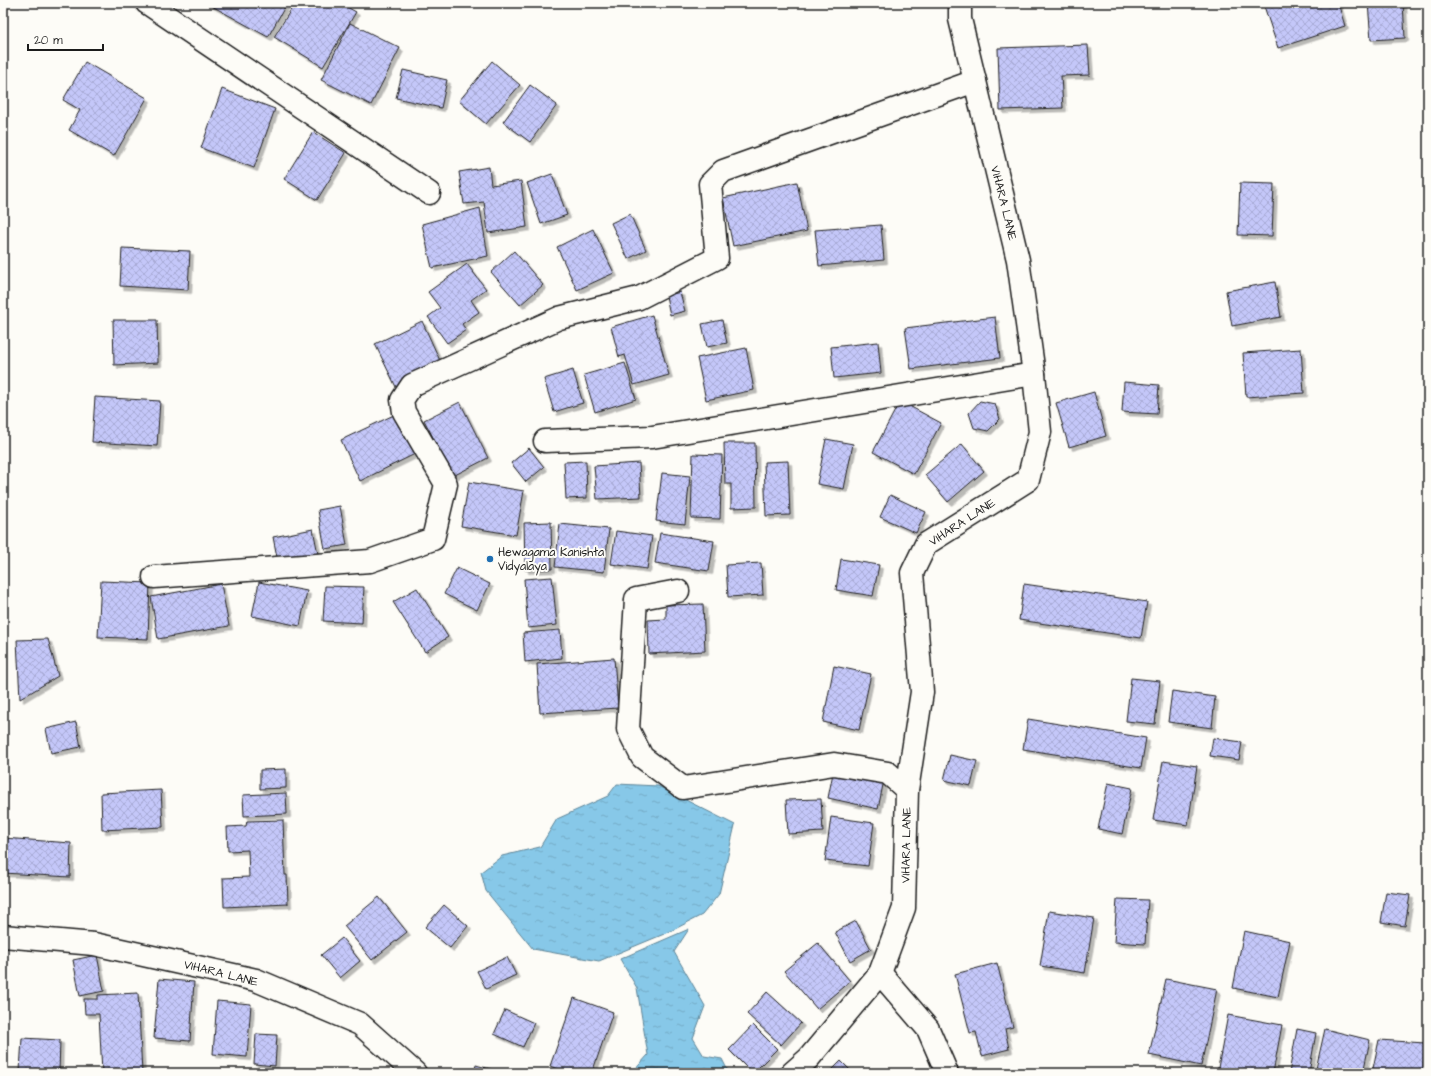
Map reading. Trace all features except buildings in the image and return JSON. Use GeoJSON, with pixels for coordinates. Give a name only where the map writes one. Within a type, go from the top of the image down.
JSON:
{"type":"FeatureCollection","features":[{"type":"Feature","properties":{"kind":"street"},"geometry":{"type":"LineString","coordinates":[[147,3],[429,193]]}},
{"type":"Feature","properties":{"kind":"street","name":"VIHARA LANE"},"geometry":{"type":"LineString","coordinates":[[792,1073],[809,1058],[880,973],[904,908],[907,790],[922,692],[912,573],[926,544],[1028,480],[1040,432],[1034,374],[1018,260],[960,20],[960,3]]}},
{"type":"Feature","properties":{"kind":"street"},"geometry":{"type":"LineString","coordinates":[[154,577],[370,562],[433,539],[446,484],[404,412],[402,400],[412,385],[559,318],[640,298],[717,258],[710,184],[724,171],[975,81]]}},
{"type":"Feature","properties":{"kind":"street"},"geometry":{"type":"LineString","coordinates":[[545,442],[652,437],[1034,374]]}},
{"type":"Feature","properties":{"kind":"street"},"geometry":{"type":"LineString","coordinates":[[678,591],[636,599],[628,729],[642,757],[683,788],[834,764],[888,773],[907,790]]}},
{"type":"Feature","properties":{"kind":"street","name":"VIHARA LANE"},"geometry":{"type":"LineString","coordinates":[[3,936],[94,944],[256,980],[360,1024],[415,1073]]}},
{"type":"Feature","properties":{"kind":"street"},"geometry":{"type":"LineString","coordinates":[[880,973],[928,1029],[947,1073]]}},
{"type":"Feature","properties":{"kind":"water"},"geometry":{"type":"Polygon","coordinates":[[[617,784],[658,786],[735,825],[719,894],[702,915],[669,932],[599,961],[533,949],[486,891],[481,872],[502,856],[540,847],[557,819],[608,796],[617,784]]]}},
{"type":"Feature","properties":{"kind":"water"},"geometry":{"type":"Polygon","coordinates":[[[689,929],[674,952],[705,1006],[693,1038],[704,1056],[722,1059],[729,1073],[632,1073],[648,1055],[637,988],[620,959],[689,929]]]}},
{"type":"Feature","properties":{"kind":"place","name":"Hewagama Kanishta Vidyalaya"},"geometry":{"type":"Point","coordinates":[490,559]}}]}
